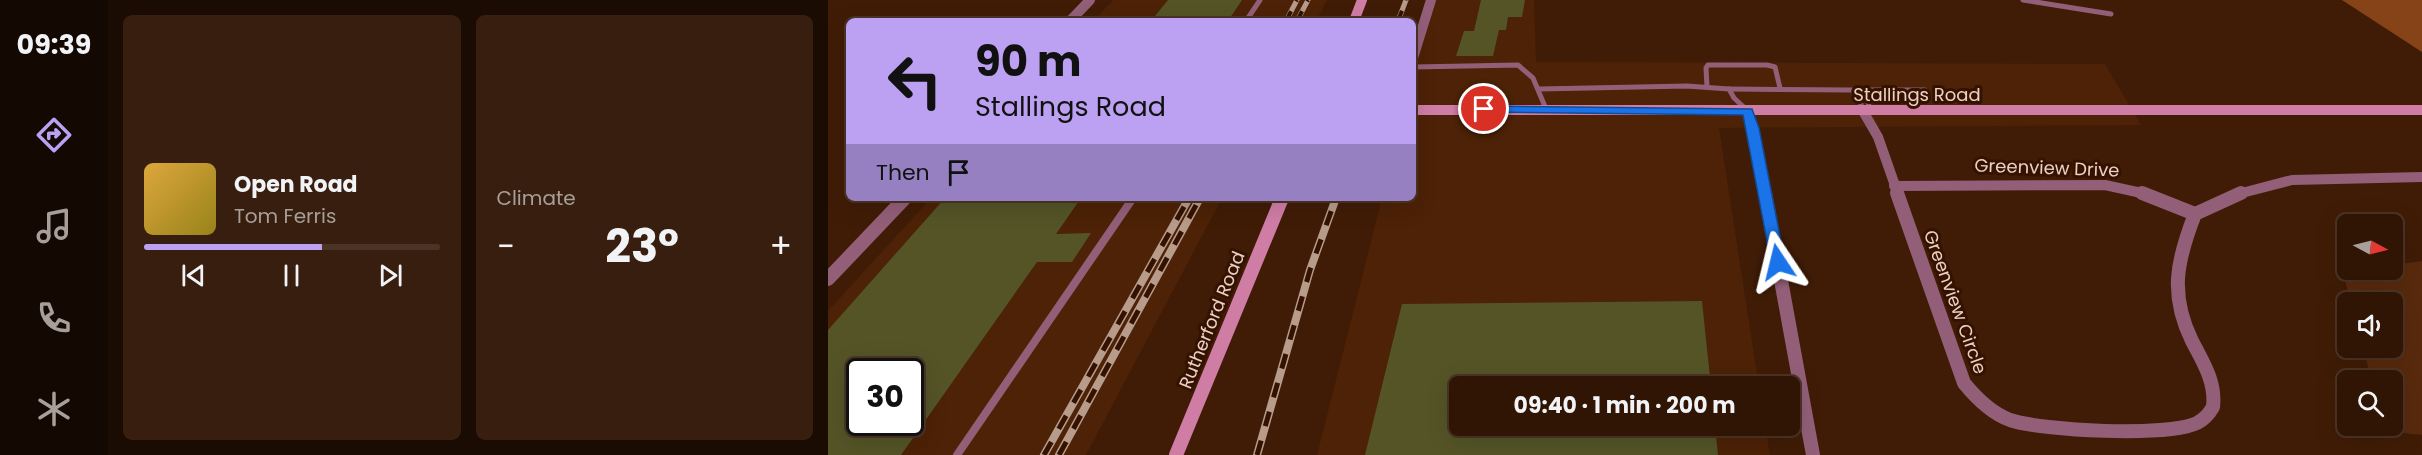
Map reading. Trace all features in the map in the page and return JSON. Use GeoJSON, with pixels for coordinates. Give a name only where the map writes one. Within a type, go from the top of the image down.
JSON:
{"type":"FeatureCollection","features":[{"type":"Feature","properties":{"kind":"street"},"geometry":{"type":"LineString","coordinates":[[1073,18],[1090,0]]}},
{"type":"Feature","properties":{"kind":"street"},"geometry":{"type":"LineString","coordinates":[[1355,18],[1362,0]]}},
{"type":"Feature","properties":{"kind":"street"},"geometry":{"type":"LineString","coordinates":[[1416,48],[1431,0]]}},
{"type":"Feature","properties":{"kind":"street","name":"Stallings Road"},"geometry":{"type":"LineString","coordinates":[[1416,110],[2422,110]]}},
{"type":"Feature","properties":{"kind":"street"},"geometry":{"type":"LineString","coordinates":[[1748,111],[1813,455]]}},
{"type":"Feature","properties":{"kind":"street","name":"Greenview Circle"},"geometry":{"type":"LineString","coordinates":[[1867,111],[1964,382],[1975,397],[1994,412],[2028,425],[2174,429],[2194,424],[2207,416],[2215,400],[2213,386],[2187,330],[2176,288],[2180,252],[2195,214]]}},
{"type":"Feature","properties":{"kind":"street"},"geometry":{"type":"LineString","coordinates":[[2195,214],[2247,190],[2292,180],[2422,177]]}},
{"type":"Feature","properties":{"kind":"street","name":"Greenview Drive"},"geometry":{"type":"LineString","coordinates":[[1894,186],[2105,185],[2144,193],[2195,214]]}},
{"type":"Feature","properties":{"kind":"street"},"geometry":{"type":"LineString","coordinates":[[828,279],[902,201]]}},
{"type":"Feature","properties":{"kind":"street","name":"Rutherford Road"},"geometry":{"type":"LineString","coordinates":[[1176,455],[1281,201]]}},
{"type":"Feature","properties":{"kind":"lane"},"geometry":{"type":"LineString","coordinates":[[1248,18],[1260,0]]}},
{"type":"Feature","properties":{"kind":"lane"},"geometry":{"type":"LineString","coordinates":[[2023,0],[2111,14]]}},
{"type":"Feature","properties":{"kind":"lane"},"geometry":{"type":"LineString","coordinates":[[1416,67],[1518,65],[1527,69],[1539,89],[1546,110]]}},
{"type":"Feature","properties":{"kind":"lane"},"geometry":{"type":"LineString","coordinates":[[1707,87],[1706,68],[1708,65],[1767,65],[1775,67],[1780,88]]}},
{"type":"Feature","properties":{"kind":"lane"},"geometry":{"type":"LineString","coordinates":[[1539,89],[1707,87],[1852,90],[1857,92],[1867,111]]}},
{"type":"Feature","properties":{"kind":"lane"},"geometry":{"type":"LineString","coordinates":[[1729,89],[1734,98],[1748,111]]}},
{"type":"Feature","properties":{"kind":"lane"},"geometry":{"type":"LineString","coordinates":[[1867,111],[1864,92],[1866,90],[1925,90]]}},
{"type":"Feature","properties":{"kind":"lane"},"geometry":{"type":"LineString","coordinates":[[957,455],[1131,201]]}},
{"type":"Feature","properties":{"kind":"shaded area"},"geometry":{"type":"Polygon","coordinates":[[[1113,0],[1327,0],[1318,18],[1096,18],[1113,0]]]}},
{"type":"Feature","properties":{"kind":"shaded area"},"geometry":{"type":"Polygon","coordinates":[[[1432,0],[1534,0],[1536,62],[2105,64],[2141,125],[1719,128],[1757,376],[1449,376],[1449,436],[1767,436],[1770,455],[1317,455],[1381,201],[1416,201],[1416,63],[1432,0]]]}},
{"type":"Feature","properties":{"kind":"shaded area"},"geometry":{"type":"Polygon","coordinates":[[[2342,0],[2422,0],[2422,52],[2342,0]]]}},
{"type":"Feature","properties":{"kind":"shaded area"},"geometry":{"type":"Polygon","coordinates":[[[928,201],[1220,201],[1086,455],[828,455],[828,311],[928,201]]]}},
{"type":"Feature","properties":{"kind":"shaded area"},"geometry":{"type":"Polygon","coordinates":[[[2422,261],[2422,435],[2403,433],[2403,370],[2369,370],[2366,358],[2403,358],[2403,292],[2348,292],[2345,280],[2403,280],[2403,264],[2422,261]]]}},
{"type":"Feature","properties":{"kind":"building"},"geometry":{"type":"Polygon","coordinates":[[[1168,0],[1242,0],[1230,18],[1153,18],[1168,0]]]}},
{"type":"Feature","properties":{"kind":"building"},"geometry":{"type":"Polygon","coordinates":[[[1481,0],[1525,0],[1522,17],[1508,17],[1506,30],[1499,30],[1493,56],[1456,56],[1464,31],[1474,31],[1481,0]]]}},
{"type":"Feature","properties":{"kind":"building"},"geometry":{"type":"Polygon","coordinates":[[[942,201],[1079,201],[1056,234],[1091,233],[1072,262],[1037,262],[924,422],[924,358],[846,358],[846,436],[914,436],[901,455],[828,455],[828,330],[942,201]]]}},
{"type":"Feature","properties":{"kind":"building"},"geometry":{"type":"Polygon","coordinates":[[[1702,301],[1710,376],[1449,376],[1449,436],[1716,436],[1718,455],[1365,455],[1402,304],[1702,301]]]}},
{"type":"Feature","properties":{"kind":"railway"},"geometry":{"type":"LineString","coordinates":[[1288,18],[1297,0]]}},
{"type":"Feature","properties":{"kind":"railway"},"geometry":{"type":"LineString","coordinates":[[1299,18],[1308,0]]}},
{"type":"Feature","properties":{"kind":"railway"},"geometry":{"type":"LineString","coordinates":[[1399,18],[1406,0]]}},
{"type":"Feature","properties":{"kind":"railway"},"geometry":{"type":"LineString","coordinates":[[1044,455],[1187,201]]}},
{"type":"Feature","properties":{"kind":"railway"},"geometry":{"type":"LineString","coordinates":[[1059,455],[1198,201]]}},
{"type":"Feature","properties":{"kind":"railway"},"geometry":{"type":"LineString","coordinates":[[1257,455],[1310,270],[1335,201]]}},
{"type":"Feature","properties":{"kind":"route"},"geometry":{"type":"LineString","coordinates":[[1484,109],[1748,111],[1778,262]]}}]}
